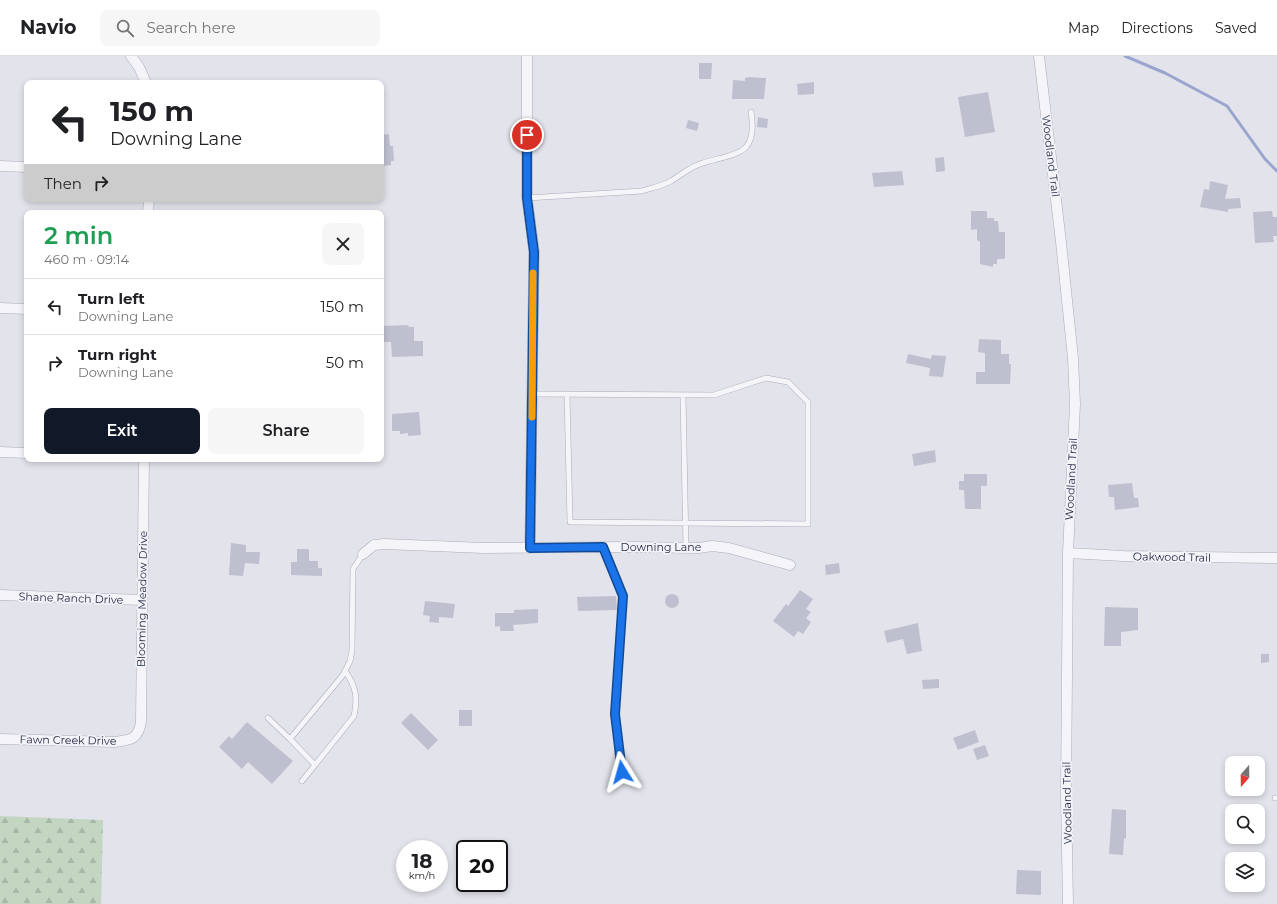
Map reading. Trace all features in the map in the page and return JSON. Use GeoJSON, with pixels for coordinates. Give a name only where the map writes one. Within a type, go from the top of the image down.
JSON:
{"type":"FeatureCollection","features":[{"type":"Feature","properties":{"kind":"street"},"geometry":{"type":"LineString","coordinates":[[131,56],[139,67],[145,80]]}},
{"type":"Feature","properties":{"kind":"street"},"geometry":{"type":"LineString","coordinates":[[527,56],[527,198],[534,252],[530,548]]}},
{"type":"Feature","properties":{"kind":"street","name":"Woodland Trail"},"geometry":{"type":"LineString","coordinates":[[1039,56],[1057,198],[1073,358],[1074,427],[1068,553],[1066,795],[1068,904]]}},
{"type":"Feature","properties":{"kind":"street"},"geometry":{"type":"LineString","coordinates":[[0,166],[24,167]]}},
{"type":"Feature","properties":{"kind":"street"},"geometry":{"type":"LineString","coordinates":[[0,308],[24,309]]}},
{"type":"Feature","properties":{"kind":"street"},"geometry":{"type":"LineString","coordinates":[[0,452],[24,453]]}},
{"type":"Feature","properties":{"kind":"street","name":"Blooming Meadow Drive"},"geometry":{"type":"LineString","coordinates":[[134,737],[139,732],[141,722],[144,462]]}},
{"type":"Feature","properties":{"kind":"street","name":"Downing Lane"},"geometry":{"type":"LineString","coordinates":[[363,554],[374,545],[384,544],[484,548],[686,548],[712,546],[729,548],[790,565]]}},
{"type":"Feature","properties":{"kind":"street","name":"Oakwood Trail"},"geometry":{"type":"LineString","coordinates":[[1068,553],[1123,556],[1277,558]]}},
{"type":"Feature","properties":{"kind":"street","name":"Shane Ranch Drive"},"geometry":{"type":"LineString","coordinates":[[0,595],[142,600]]}},
{"type":"Feature","properties":{"kind":"street","name":"Fawn Creek Drive"},"geometry":{"type":"LineString","coordinates":[[0,739],[114,742],[126,741],[134,737]]}},
{"type":"Feature","properties":{"kind":"lane"},"geometry":{"type":"LineString","coordinates":[[527,198],[642,191],[657,187],[700,163],[738,152],[745,148],[750,140],[753,126],[751,112]]}},
{"type":"Feature","properties":{"kind":"lane"},"geometry":{"type":"LineString","coordinates":[[532,394],[567,394],[714,395],[766,378],[788,382],[808,402],[808,524],[570,522],[567,394]]}},
{"type":"Feature","properties":{"kind":"lane"},"geometry":{"type":"LineString","coordinates":[[683,395],[686,548]]}},
{"type":"Feature","properties":{"kind":"lane"},"geometry":{"type":"LineString","coordinates":[[603,547],[623,596],[615,714],[622,772]]}},
{"type":"Feature","properties":{"kind":"lane"},"geometry":{"type":"LineString","coordinates":[[290,739],[344,672],[350,661],[352,650],[353,569],[363,554]]}},
{"type":"Feature","properties":{"kind":"lane"},"geometry":{"type":"LineString","coordinates":[[302,781],[354,716],[356,706],[353,683],[344,672]]}},
{"type":"Feature","properties":{"kind":"lane"},"geometry":{"type":"LineString","coordinates":[[268,718],[315,765]]}},
{"type":"Feature","properties":{"kind":"green space"},"geometry":{"type":"Polygon","coordinates":[[[0,816],[103,820],[101,904],[0,904],[0,816]]]}},
{"type":"Feature","properties":{"kind":"building"},"geometry":{"type":"Polygon","coordinates":[[[699,63],[712,63],[711,79],[699,79],[699,63]]]}},
{"type":"Feature","properties":{"kind":"building"},"geometry":{"type":"Polygon","coordinates":[[[745,78],[766,78],[764,99],[732,99],[733,80],[745,81],[745,78]]]}},
{"type":"Feature","properties":{"kind":"building"},"geometry":{"type":"Polygon","coordinates":[[[814,82],[814,94],[798,95],[797,84],[814,82]]]}},
{"type":"Feature","properties":{"kind":"building"},"geometry":{"type":"Polygon","coordinates":[[[988,92],[995,132],[965,137],[958,97],[988,92]]]}},
{"type":"Feature","properties":{"kind":"building"},"geometry":{"type":"Polygon","coordinates":[[[758,117],[768,119],[767,128],[757,127],[758,117]]]}},
{"type":"Feature","properties":{"kind":"building"},"geometry":{"type":"Polygon","coordinates":[[[688,120],[699,123],[697,131],[686,128],[688,120]]]}},
{"type":"Feature","properties":{"kind":"building"},"geometry":{"type":"Polygon","coordinates":[[[389,134],[390,146],[393,146],[394,161],[391,161],[391,165],[384,166],[384,135],[389,134]]]}},
{"type":"Feature","properties":{"kind":"building"},"geometry":{"type":"Polygon","coordinates":[[[944,157],[945,171],[936,172],[935,158],[944,157]]]}},
{"type":"Feature","properties":{"kind":"building"},"geometry":{"type":"Polygon","coordinates":[[[902,171],[904,185],[874,187],[872,173],[902,171]]]}},
{"type":"Feature","properties":{"kind":"building"},"geometry":{"type":"Polygon","coordinates":[[[1210,181],[1228,185],[1225,199],[1240,198],[1241,208],[1228,209],[1228,212],[1200,207],[1204,189],[1209,190],[1210,181]]]}},
{"type":"Feature","properties":{"kind":"building"},"geometry":{"type":"Polygon","coordinates":[[[971,211],[987,211],[987,218],[994,218],[994,221],[998,221],[999,232],[1005,232],[1005,259],[997,259],[997,264],[993,264],[993,267],[980,264],[980,242],[977,240],[977,229],[971,230],[971,211]]]}},
{"type":"Feature","properties":{"kind":"building"},"geometry":{"type":"Polygon","coordinates":[[[1272,211],[1273,217],[1277,217],[1277,236],[1273,236],[1274,242],[1255,243],[1253,212],[1272,211]]]}},
{"type":"Feature","properties":{"kind":"building"},"geometry":{"type":"Polygon","coordinates":[[[408,325],[409,327],[414,327],[414,341],[423,341],[423,356],[392,357],[391,342],[384,342],[384,326],[408,325]]]}},
{"type":"Feature","properties":{"kind":"building"},"geometry":{"type":"Polygon","coordinates":[[[979,339],[1001,340],[1001,354],[1009,354],[1009,364],[1011,364],[1010,384],[976,384],[976,372],[985,372],[985,353],[978,352],[979,339]]]}},
{"type":"Feature","properties":{"kind":"building"},"geometry":{"type":"Polygon","coordinates":[[[908,354],[931,359],[932,355],[946,356],[943,377],[929,376],[930,368],[906,363],[908,354]]]}},
{"type":"Feature","properties":{"kind":"building"},"geometry":{"type":"Polygon","coordinates":[[[419,412],[421,435],[408,436],[408,433],[400,434],[400,431],[392,431],[392,414],[419,412]]]}},
{"type":"Feature","properties":{"kind":"building"},"geometry":{"type":"Polygon","coordinates":[[[935,450],[936,462],[914,466],[912,454],[935,450]]]}},
{"type":"Feature","properties":{"kind":"building"},"geometry":{"type":"Polygon","coordinates":[[[964,474],[987,474],[987,486],[981,486],[981,509],[965,509],[964,490],[959,490],[959,481],[964,481],[964,474]]]}},
{"type":"Feature","properties":{"kind":"building"},"geometry":{"type":"Polygon","coordinates":[[[1132,483],[1134,498],[1138,498],[1139,507],[1115,510],[1114,497],[1109,497],[1108,485],[1132,483]]]}},
{"type":"Feature","properties":{"kind":"building"},"geometry":{"type":"Polygon","coordinates":[[[231,543],[246,545],[246,552],[260,552],[259,564],[245,563],[243,576],[229,575],[231,543]]]}},
{"type":"Feature","properties":{"kind":"building"},"geometry":{"type":"Polygon","coordinates":[[[297,549],[309,549],[309,561],[318,561],[318,568],[322,568],[322,576],[291,575],[291,562],[297,562],[297,549]]]}},
{"type":"Feature","properties":{"kind":"building"},"geometry":{"type":"Polygon","coordinates":[[[839,563],[840,573],[826,575],[825,565],[839,563]]]}},
{"type":"Feature","properties":{"kind":"building"},"geometry":{"type":"Polygon","coordinates":[[[800,590],[813,599],[806,609],[811,612],[806,618],[811,622],[803,634],[798,631],[794,637],[773,621],[786,604],[788,606],[800,590]]]}},
{"type":"Feature","properties":{"kind":"building"},"geometry":{"type":"Polygon","coordinates":[[[672,594],[677,596],[679,601],[677,606],[672,608],[667,606],[665,601],[667,596],[672,594]]]}},
{"type":"Feature","properties":{"kind":"building"},"geometry":{"type":"Polygon","coordinates":[[[616,596],[617,610],[578,611],[577,597],[616,596]]]}},
{"type":"Feature","properties":{"kind":"building"},"geometry":{"type":"Polygon","coordinates":[[[425,601],[455,604],[453,618],[439,617],[439,623],[429,622],[430,616],[423,615],[425,601]]]}},
{"type":"Feature","properties":{"kind":"building"},"geometry":{"type":"Polygon","coordinates":[[[1105,607],[1138,608],[1138,630],[1121,632],[1121,646],[1104,646],[1105,607]]]}},
{"type":"Feature","properties":{"kind":"building"},"geometry":{"type":"Polygon","coordinates":[[[538,609],[538,623],[513,625],[514,631],[500,631],[500,626],[495,627],[495,613],[514,613],[514,610],[538,609]]]}},
{"type":"Feature","properties":{"kind":"building"},"geometry":{"type":"Polygon","coordinates":[[[918,623],[922,651],[907,654],[903,639],[887,643],[884,631],[918,623]]]}},
{"type":"Feature","properties":{"kind":"building"},"geometry":{"type":"Polygon","coordinates":[[[1261,654],[1269,654],[1269,662],[1261,663],[1261,654]]]}},
{"type":"Feature","properties":{"kind":"building"},"geometry":{"type":"Polygon","coordinates":[[[939,679],[939,688],[923,689],[922,680],[939,679]]]}},
{"type":"Feature","properties":{"kind":"building"},"geometry":{"type":"Polygon","coordinates":[[[459,710],[472,710],[472,726],[459,726],[459,710]]]}},
{"type":"Feature","properties":{"kind":"building"},"geometry":{"type":"Polygon","coordinates":[[[411,713],[438,740],[428,750],[401,723],[411,713]]]}},
{"type":"Feature","properties":{"kind":"building"},"geometry":{"type":"Polygon","coordinates":[[[247,722],[293,761],[272,784],[248,762],[242,769],[219,747],[229,736],[232,739],[247,722]]]}},
{"type":"Feature","properties":{"kind":"building"},"geometry":{"type":"Polygon","coordinates":[[[975,730],[979,742],[958,750],[953,738],[975,730]]]}},
{"type":"Feature","properties":{"kind":"building"},"geometry":{"type":"Polygon","coordinates":[[[985,745],[989,756],[977,760],[973,749],[985,745]]]}},
{"type":"Feature","properties":{"kind":"building"},"geometry":{"type":"Polygon","coordinates":[[[1112,809],[1126,810],[1126,839],[1124,838],[1123,855],[1109,854],[1112,809]]]}},
{"type":"Feature","properties":{"kind":"building"},"geometry":{"type":"Polygon","coordinates":[[[1017,870],[1041,871],[1041,895],[1016,894],[1017,870]]]}},
{"type":"Feature","properties":{"kind":"waterway"},"geometry":{"type":"LineString","coordinates":[[1125,56],[1165,73],[1227,106],[1265,159],[1277,171]]}},
{"type":"Feature","properties":{"kind":"slow traffic"},"geometry":{"type":"LineString","coordinates":[[532,417],[533,273]]}},
{"type":"Feature","properties":{"kind":"route"},"geometry":{"type":"LineString","coordinates":[[527,135],[527,198],[534,252],[530,548],[603,547],[615,575],[623,596],[615,714],[622,772]]}}]}
